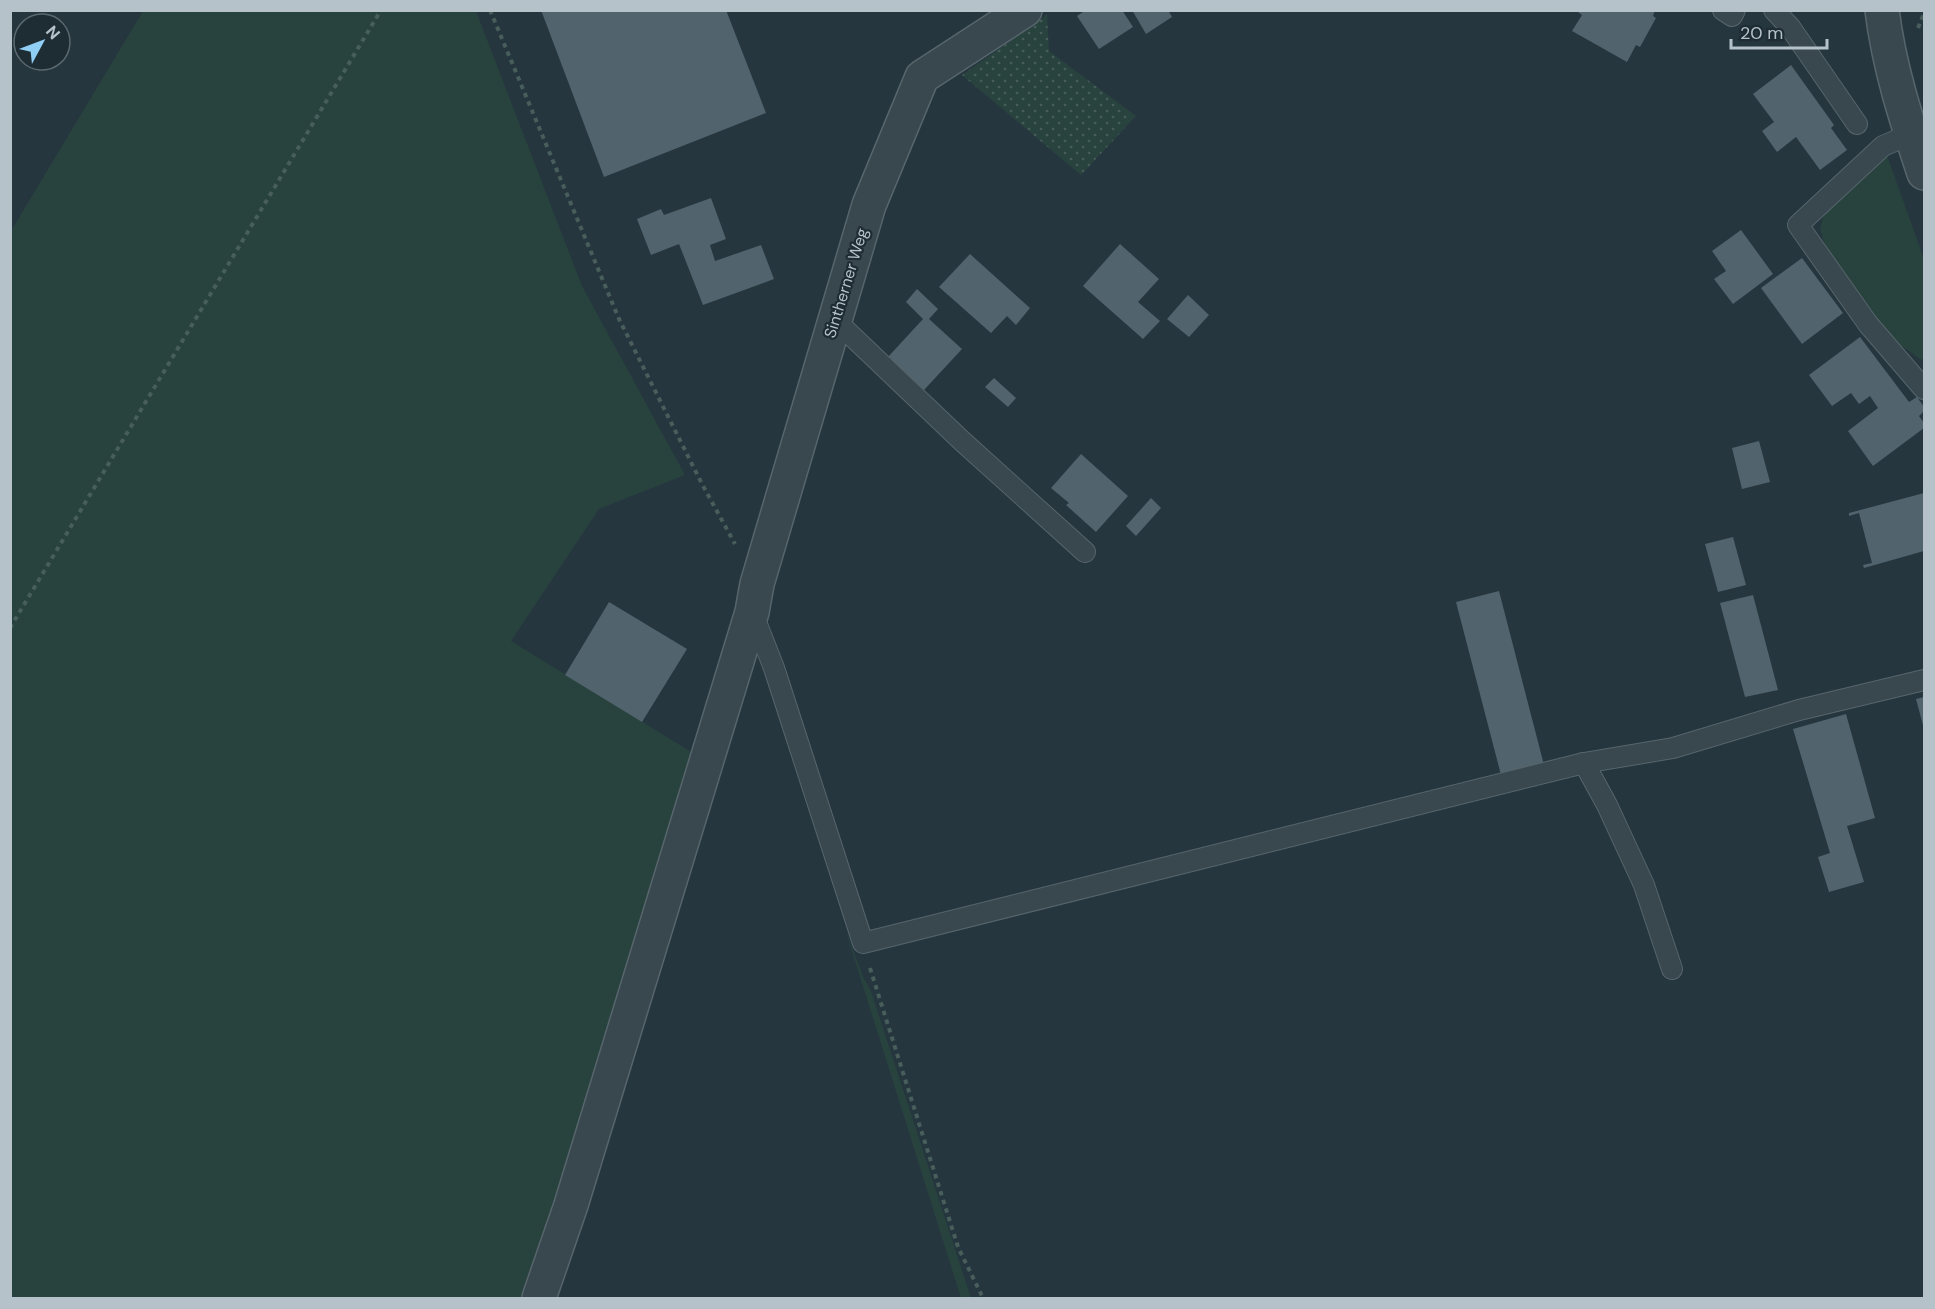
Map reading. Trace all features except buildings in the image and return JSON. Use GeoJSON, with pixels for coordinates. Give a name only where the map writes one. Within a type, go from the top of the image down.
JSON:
{"type":"FeatureCollection","features":[{"type":"Feature","properties":{"kind":"street","name":"Sintherner Weg"},"geometry":{"type":"LineString","coordinates":[[539,1299],[571,1205],[754,598],[869,205],[922,77],[1025,10]]}},
{"type":"Feature","properties":{"kind":"street"},"geometry":{"type":"LineString","coordinates":[[1882,10],[1887,51],[1924,172]]}},
{"type":"Feature","properties":{"kind":"lane"},"geometry":{"type":"LineString","coordinates":[[1723,10],[1732,16],[1735,10]]}},
{"type":"Feature","properties":{"kind":"lane"},"geometry":{"type":"LineString","coordinates":[[1774,10],[1790,27],[1857,124]]}},
{"type":"Feature","properties":{"kind":"lane"},"geometry":{"type":"LineString","coordinates":[[1911,134],[1883,146],[1798,225],[1868,324],[1924,389]]}},
{"type":"Feature","properties":{"kind":"lane"},"geometry":{"type":"LineString","coordinates":[[834,319],[962,441],[1084,552]]}},
{"type":"Feature","properties":{"kind":"lane"},"geometry":{"type":"LineString","coordinates":[[754,598],[774,668],[863,944],[1584,763],[1673,748],[1799,710],[1924,680]]}},
{"type":"Feature","properties":{"kind":"lane"},"geometry":{"type":"LineString","coordinates":[[1584,763],[1607,805],[1644,885],[1672,969]]}},
{"type":"Feature","properties":{"kind":"path"},"geometry":{"type":"LineString","coordinates":[[10,628],[381,10]]}},
{"type":"Feature","properties":{"kind":"path"},"geometry":{"type":"LineString","coordinates":[[490,10],[619,319],[702,484],[754,598]]}},
{"type":"Feature","properties":{"kind":"path"},"geometry":{"type":"LineString","coordinates":[[863,944],[958,1247],[983,1299]]}},
{"type":"Feature","properties":{"kind":"green space"},"geometry":{"type":"Polygon","coordinates":[[[143,11],[476,11],[582,286],[685,475],[599,509],[511,641],[693,753],[525,1298],[11,1298],[11,231],[143,11]]]}},
{"type":"Feature","properties":{"kind":"green space"},"geometry":{"type":"Polygon","coordinates":[[[1047,15],[1049,51],[1136,116],[1081,175],[962,75],[1047,15]]]}},
{"type":"Feature","properties":{"kind":"green space"},"geometry":{"type":"Polygon","coordinates":[[[1882,156],[1888,158],[1924,259],[1924,357],[1921,360],[1883,332],[1825,246],[1820,229],[1823,217],[1833,204],[1882,156]]]}},
{"type":"Feature","properties":{"kind":"green space"},"geometry":{"type":"Polygon","coordinates":[[[845,929],[864,979],[871,991],[971,1298],[961,1298],[845,929]]]}}]}
